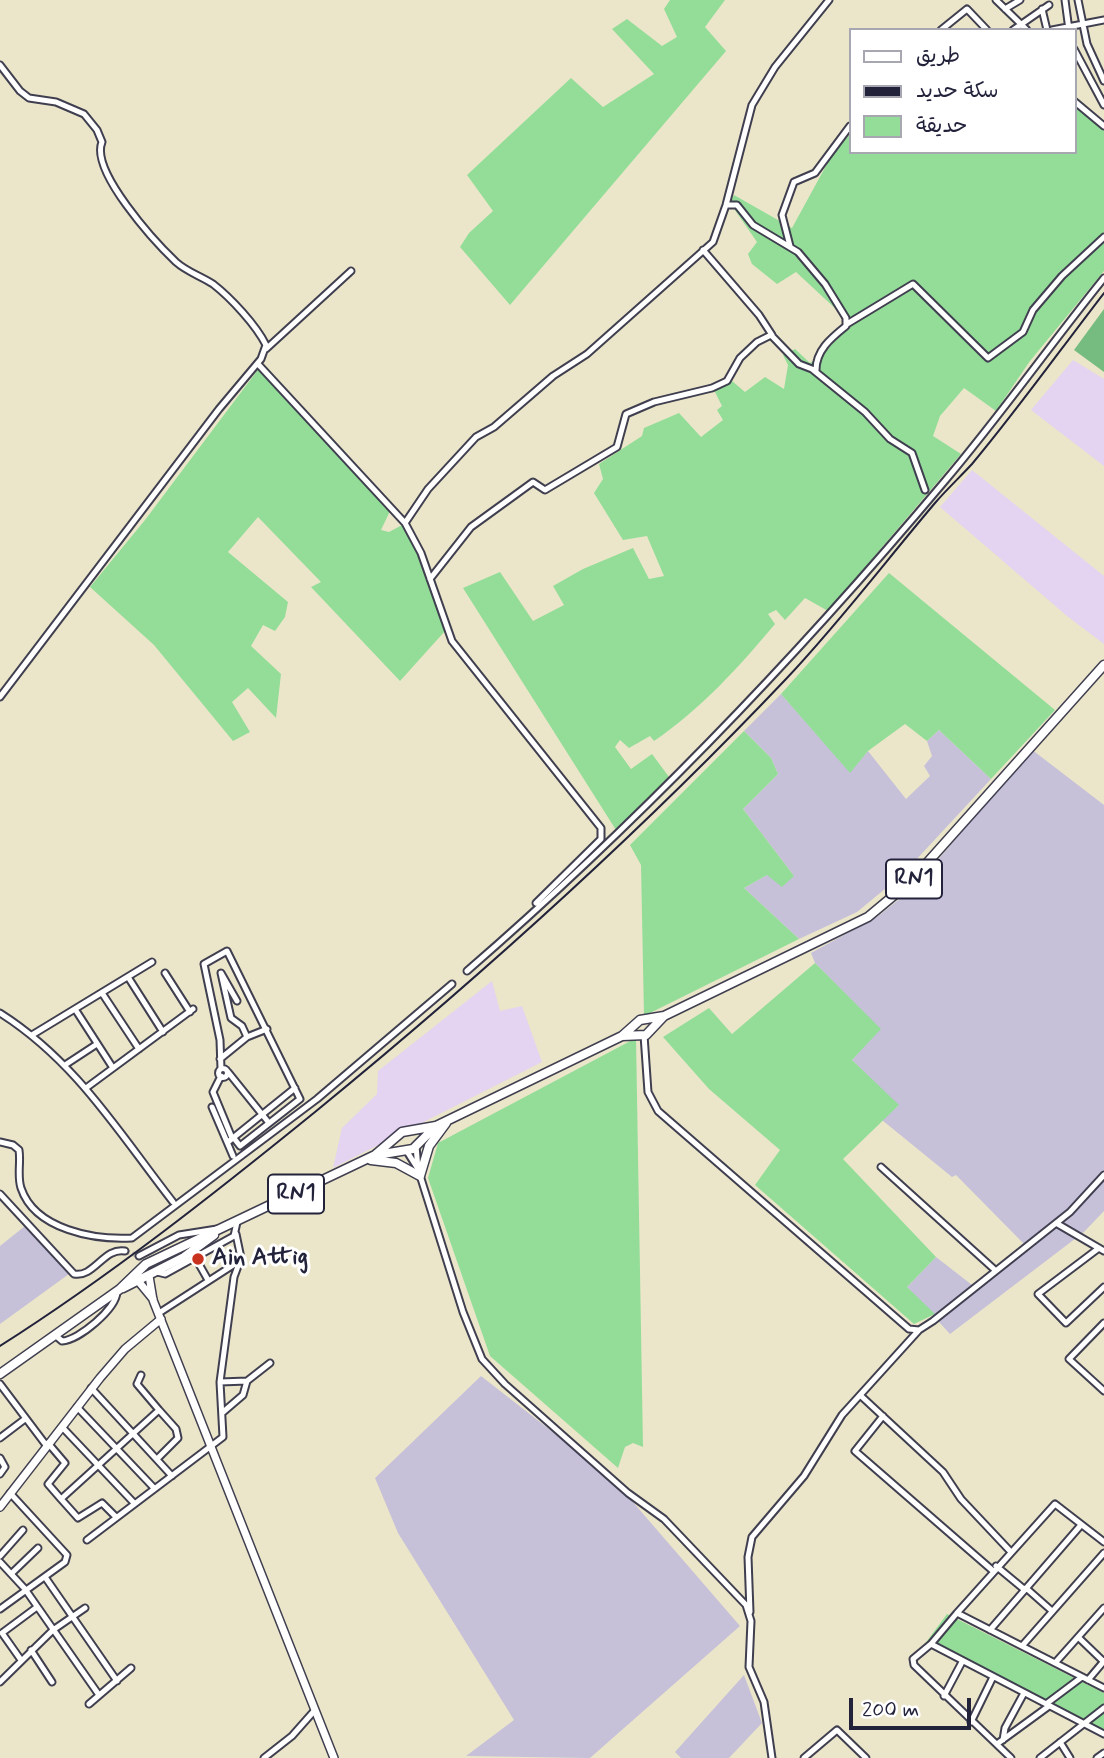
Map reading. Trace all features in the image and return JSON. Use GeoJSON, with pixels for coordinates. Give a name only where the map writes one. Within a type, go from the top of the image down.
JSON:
{"type":"FeatureCollection","features":[{"type":"Feature","properties":{"kind":"main road","name":"RN1"},"geometry":{"type":"LineString","coordinates":[[649,1024],[823,940],[891,900],[1104,665]]}},
{"type":"Feature","properties":{"kind":"main road"},"geometry":{"type":"LineString","coordinates":[[639,1031],[640,1020],[649,1024]]}},
{"type":"Feature","properties":{"kind":"main road"},"geometry":{"type":"LineString","coordinates":[[436,1126],[417,1145],[405,1150],[398,1144],[398,1137],[405,1131],[436,1126],[448,1121],[649,1024]]}},
{"type":"Feature","properties":{"kind":"main road"},"geometry":{"type":"LineString","coordinates":[[365,1160],[392,1161],[419,1172],[429,1146],[448,1121]]}},
{"type":"Feature","properties":{"kind":"main road"},"geometry":{"type":"LineString","coordinates":[[412,1131],[417,1136],[417,1145]]}},
{"type":"Feature","properties":{"kind":"main road","name":"RN1"},"geometry":{"type":"LineString","coordinates":[[0,1374],[118,1290],[142,1267],[184,1243],[220,1231],[375,1155],[398,1137]]}},
{"type":"Feature","properties":{"kind":"main road","name":"RN1"},"geometry":{"type":"LineString","coordinates":[[375,1155],[405,1150]]}},
{"type":"Feature","properties":{"kind":"main road","name":"RN1"},"geometry":{"type":"LineString","coordinates":[[118,1290],[193,1255],[220,1231]]}},
{"type":"Feature","properties":{"kind":"main road"},"geometry":{"type":"LineString","coordinates":[[184,1243],[192,1246],[193,1255]]}},
{"type":"Feature","properties":{"kind":"main road"},"geometry":{"type":"LineString","coordinates":[[142,1267],[141,1273],[148,1277]]}},
{"type":"Feature","properties":{"kind":"street"},"geometry":{"type":"LineString","coordinates":[[405,523],[428,489],[476,437],[494,427],[553,376],[587,355],[714,239],[726,205],[752,105],[775,67],[829,0]]}},
{"type":"Feature","properties":{"kind":"street"},"geometry":{"type":"LineString","coordinates":[[996,0],[1025,28]]}},
{"type":"Feature","properties":{"kind":"street"},"geometry":{"type":"LineString","coordinates":[[1005,9],[1020,0]]}},
{"type":"Feature","properties":{"kind":"street"},"geometry":{"type":"LineString","coordinates":[[1065,0],[1068,28],[1104,20]]}},
{"type":"Feature","properties":{"kind":"street"},"geometry":{"type":"LineString","coordinates":[[1077,0],[1082,24],[1104,81]]}},
{"type":"Feature","properties":{"kind":"street"},"geometry":{"type":"LineString","coordinates":[[1015,28],[1049,5]]}},
{"type":"Feature","properties":{"kind":"street"},"geometry":{"type":"LineString","coordinates":[[943,28],[967,9],[985,28]]}},
{"type":"Feature","properties":{"kind":"street"},"geometry":{"type":"LineString","coordinates":[[1042,9],[1048,28]]}},
{"type":"Feature","properties":{"kind":"street"},"geometry":{"type":"LineString","coordinates":[[1077,62],[1104,105]]}},
{"type":"Feature","properties":{"kind":"street"},"geometry":{"type":"LineString","coordinates":[[0,65],[29,99],[77,109],[92,122],[102,142],[99,153],[103,170],[134,213],[178,264],[224,294],[263,340],[266,349]]}},
{"type":"Feature","properties":{"kind":"street"},"geometry":{"type":"LineString","coordinates":[[1076,103],[1104,126]]}},
{"type":"Feature","properties":{"kind":"street"},"geometry":{"type":"LineString","coordinates":[[790,246],[784,230],[782,212],[794,182],[815,173],[848,129]]}},
{"type":"Feature","properties":{"kind":"street"},"geometry":{"type":"LineString","coordinates":[[726,205],[737,205],[753,225],[790,246],[825,284],[847,324]]}},
{"type":"Feature","properties":{"kind":"street"},"geometry":{"type":"LineString","coordinates":[[780,241],[784,230]]}},
{"type":"Feature","properties":{"kind":"street"},"geometry":{"type":"LineString","coordinates":[[816,372],[819,355],[847,324],[913,284],[988,358],[1023,332],[1033,310],[1062,276],[1104,237]]}},
{"type":"Feature","properties":{"kind":"street"},"geometry":{"type":"LineString","coordinates":[[704,250],[759,315],[772,335],[799,364],[816,372],[865,412],[890,439],[912,453],[925,490]]}},
{"type":"Feature","properties":{"kind":"street"},"geometry":{"type":"LineString","coordinates":[[0,697],[219,409],[258,364],[266,349],[351,271]]}},
{"type":"Feature","properties":{"kind":"street"},"geometry":{"type":"LineString","coordinates":[[467,971],[660,793],[811,635],[944,482],[1104,278]]}},
{"type":"Feature","properties":{"kind":"street"},"geometry":{"type":"LineString","coordinates":[[430,579],[471,527],[504,505],[527,483],[533,482],[545,490],[595,461],[617,447],[626,414],[653,402],[712,388],[727,381],[740,358],[757,342],[772,335]]}},
{"type":"Feature","properties":{"kind":"street"},"geometry":{"type":"LineString","coordinates":[[258,364],[405,523],[430,579],[452,641],[588,810],[601,830],[601,839],[536,903]]}},
{"type":"Feature","properties":{"kind":"street"},"geometry":{"type":"LineString","coordinates":[[212,1107],[231,1139],[240,1146],[300,1099],[227,951],[204,964],[220,1040],[221,1073],[213,1092],[231,1139],[233,1156]]}},
{"type":"Feature","properties":{"kind":"street"},"geometry":{"type":"LineString","coordinates":[[32,1035],[152,962]]}},
{"type":"Feature","properties":{"kind":"street"},"geometry":{"type":"LineString","coordinates":[[86,1088],[192,1010],[165,973]]}},
{"type":"Feature","properties":{"kind":"street"},"geometry":{"type":"LineString","coordinates":[[237,1001],[221,974],[231,1018],[242,1026],[247,1037]]}},
{"type":"Feature","properties":{"kind":"street"},"geometry":{"type":"LineString","coordinates":[[128,977],[163,1032]]}},
{"type":"Feature","properties":{"kind":"street"},"geometry":{"type":"LineString","coordinates":[[0,1142],[13,1145],[19,1150],[22,1189],[34,1206],[50,1221],[75,1232],[130,1239],[176,1208],[317,1099],[452,984]]}},
{"type":"Feature","properties":{"kind":"street"},"geometry":{"type":"LineString","coordinates":[[102,993],[139,1049]]}},
{"type":"Feature","properties":{"kind":"street"},"geometry":{"type":"LineString","coordinates":[[228,1006],[250,995]]}},
{"type":"Feature","properties":{"kind":"street"},"geometry":{"type":"LineString","coordinates":[[75,1009],[113,1069]]}},
{"type":"Feature","properties":{"kind":"street"},"geometry":{"type":"LineString","coordinates":[[0,1013],[32,1035],[65,1065],[110,1115],[173,1202]]}},
{"type":"Feature","properties":{"kind":"street"},"geometry":{"type":"LineString","coordinates":[[220,1059],[247,1037],[267,1029]]}},
{"type":"Feature","properties":{"kind":"street"},"geometry":{"type":"LineString","coordinates":[[639,1031],[648,1092],[658,1111],[886,1311],[909,1329],[919,1330]]}},
{"type":"Feature","properties":{"kind":"street"},"geometry":{"type":"LineString","coordinates":[[65,1065],[97,1044]]}},
{"type":"Feature","properties":{"kind":"street"},"geometry":{"type":"LineString","coordinates":[[221,1073],[226,1076],[228,1072],[269,1123]]}},
{"type":"Feature","properties":{"kind":"street"},"geometry":{"type":"LineString","coordinates":[[231,1139],[295,1088]]}},
{"type":"Feature","properties":{"kind":"street"},"geometry":{"type":"LineString","coordinates":[[417,1145],[419,1172],[463,1312],[482,1359],[505,1384],[628,1493],[664,1519],[736,1592],[750,1614]]}},
{"type":"Feature","properties":{"kind":"street"},"geometry":{"type":"LineString","coordinates":[[405,1150],[419,1172]]}},
{"type":"Feature","properties":{"kind":"street"},"geometry":{"type":"LineString","coordinates":[[881,1167],[995,1270]]}},
{"type":"Feature","properties":{"kind":"street"},"geometry":{"type":"LineString","coordinates":[[772,1758],[764,1702],[749,1667],[748,1557],[752,1537],[804,1476],[836,1423],[919,1330],[1056,1223],[1079,1203],[1104,1175]]}},
{"type":"Feature","properties":{"kind":"street"},"geometry":{"type":"LineString","coordinates":[[0,1195],[74,1274],[84,1274],[115,1251],[125,1251]]}},
{"type":"Feature","properties":{"kind":"street"},"geometry":{"type":"LineString","coordinates":[[88,1540],[223,1437],[220,1382],[234,1277],[241,1260],[236,1234],[237,1222]]}},
{"type":"Feature","properties":{"kind":"street"},"geometry":{"type":"LineString","coordinates":[[1056,1223],[1101,1250],[1038,1294],[1066,1323],[1104,1287]]}},
{"type":"Feature","properties":{"kind":"street"},"geometry":{"type":"LineString","coordinates":[[139,1256],[186,1233],[220,1231]]}},
{"type":"Feature","properties":{"kind":"street"},"geometry":{"type":"LineString","coordinates":[[208,1280],[193,1255],[236,1234]]}},
{"type":"Feature","properties":{"kind":"street"},"geometry":{"type":"LineString","coordinates":[[173,1238],[184,1243]]}},
{"type":"Feature","properties":{"kind":"street"},"geometry":{"type":"LineString","coordinates":[[0,1507],[91,1388],[125,1349],[160,1316],[208,1280],[241,1260]]}},
{"type":"Feature","properties":{"kind":"street"},"geometry":{"type":"LineString","coordinates":[[148,1277],[153,1300],[210,1448],[334,1758]]}},
{"type":"Feature","properties":{"kind":"street"},"geometry":{"type":"LineString","coordinates":[[1103,1326],[1069,1359],[1103,1386]]}},
{"type":"Feature","properties":{"kind":"street"},"geometry":{"type":"LineString","coordinates":[[220,1382],[247,1381],[270,1363]]}},
{"type":"Feature","properties":{"kind":"street"},"geometry":{"type":"LineString","coordinates":[[141,1375],[137,1384],[176,1429],[178,1438],[157,1459]]}},
{"type":"Feature","properties":{"kind":"street"},"geometry":{"type":"LineString","coordinates":[[222,1413],[243,1395],[247,1381]]}},
{"type":"Feature","properties":{"kind":"street"},"geometry":{"type":"LineString","coordinates":[[0,1385],[25,1419],[65,1463],[48,1484],[61,1499],[78,1518],[102,1503],[116,1517]]}},
{"type":"Feature","properties":{"kind":"street"},"geometry":{"type":"LineString","coordinates":[[91,1388],[172,1476]]}},
{"type":"Feature","properties":{"kind":"street"},"geometry":{"type":"LineString","coordinates":[[859,1395],[943,1472],[961,1499],[1010,1551]]}},
{"type":"Feature","properties":{"kind":"street"},"geometry":{"type":"LineString","coordinates":[[77,1407],[154,1488]]}},
{"type":"Feature","properties":{"kind":"street"},"geometry":{"type":"LineString","coordinates":[[61,1499],[159,1410]]}},
{"type":"Feature","properties":{"kind":"street"},"geometry":{"type":"LineString","coordinates":[[883,1416],[855,1451],[994,1568],[1026,1589],[1052,1611]]}},
{"type":"Feature","properties":{"kind":"street"},"geometry":{"type":"LineString","coordinates":[[0,1438],[25,1419]]}},
{"type":"Feature","properties":{"kind":"street"},"geometry":{"type":"LineString","coordinates":[[63,1428],[134,1503]]}},
{"type":"Feature","properties":{"kind":"street"},"geometry":{"type":"LineString","coordinates":[[0,1458],[5,1467],[0,1474]]}},
{"type":"Feature","properties":{"kind":"street"},"geometry":{"type":"LineString","coordinates":[[0,1609],[65,1562],[65,1551],[10,1493]]}},
{"type":"Feature","properties":{"kind":"street"},"geometry":{"type":"LineString","coordinates":[[1011,1758],[1000,1742],[971,1722],[944,1696],[913,1663],[913,1659],[931,1644],[994,1568],[1055,1504],[1104,1542]]}},
{"type":"Feature","properties":{"kind":"street"},"geometry":{"type":"LineString","coordinates":[[990,1630],[1082,1525]]}},
{"type":"Feature","properties":{"kind":"street"},"geometry":{"type":"LineString","coordinates":[[0,1556],[23,1530]]}},
{"type":"Feature","properties":{"kind":"street"},"geometry":{"type":"LineString","coordinates":[[11,1574],[38,1548]]}},
{"type":"Feature","properties":{"kind":"street"},"geometry":{"type":"LineString","coordinates":[[1022,1646],[1104,1553]]}},
{"type":"Feature","properties":{"kind":"street"},"geometry":{"type":"LineString","coordinates":[[0,1562],[25,1589],[99,1695]]}},
{"type":"Feature","properties":{"kind":"street"},"geometry":{"type":"LineString","coordinates":[[44,1577],[117,1681]]}},
{"type":"Feature","properties":{"kind":"street"},"geometry":{"type":"LineString","coordinates":[[21,1660],[2,1633],[37,1607]]}},
{"type":"Feature","properties":{"kind":"street"},"geometry":{"type":"LineString","coordinates":[[0,1682],[53,1630],[85,1608]]}},
{"type":"Feature","properties":{"kind":"street"},"geometry":{"type":"LineString","coordinates":[[1055,1663],[1104,1608]]}},
{"type":"Feature","properties":{"kind":"street"},"geometry":{"type":"LineString","coordinates":[[957,1612],[1104,1688]]}},
{"type":"Feature","properties":{"kind":"street"},"geometry":{"type":"LineString","coordinates":[[1000,1742],[1104,1662],[1078,1637]]}},
{"type":"Feature","properties":{"kind":"street"},"geometry":{"type":"LineString","coordinates":[[931,1644],[1104,1734]]}},
{"type":"Feature","properties":{"kind":"street"},"geometry":{"type":"LineString","coordinates":[[31,1650],[52,1682]]}},
{"type":"Feature","properties":{"kind":"street"},"geometry":{"type":"LineString","coordinates":[[944,1696],[962,1662]]}},
{"type":"Feature","properties":{"kind":"street"},"geometry":{"type":"LineString","coordinates":[[89,1704],[131,1668]]}},
{"type":"Feature","properties":{"kind":"street"},"geometry":{"type":"LineString","coordinates":[[971,1722],[993,1677]]}},
{"type":"Feature","properties":{"kind":"street"},"geometry":{"type":"LineString","coordinates":[[1000,1742],[1024,1693]]}},
{"type":"Feature","properties":{"kind":"street"},"geometry":{"type":"LineString","coordinates":[[1040,1758],[1104,1708]]}},
{"type":"Feature","properties":{"kind":"street"},"geometry":{"type":"LineString","coordinates":[[264,1758],[292,1736],[315,1710]]}},
{"type":"Feature","properties":{"kind":"street"},"geometry":{"type":"LineString","coordinates":[[804,1758],[837,1730],[866,1758]]}},
{"type":"Feature","properties":{"kind":"street"},"geometry":{"type":"LineString","coordinates":[[1060,1742],[1070,1758]]}},
{"type":"Feature","properties":{"kind":"shaded area"},"geometry":{"type":"Polygon","coordinates":[[[1073,360],[1104,379],[1104,466],[1031,410],[1073,360]]]}},
{"type":"Feature","properties":{"kind":"shaded area"},"geometry":{"type":"Polygon","coordinates":[[[972,470],[1104,576],[1104,644],[1067,616],[940,507],[972,470]]]}},
{"type":"Feature","properties":{"kind":"shaded area"},"geometry":{"type":"Polygon","coordinates":[[[781,694],[850,772],[868,751],[906,799],[930,776],[924,766],[932,756],[927,741],[939,730],[991,779],[902,875],[857,912],[799,939],[744,888],[767,875],[794,876],[743,809],[778,774],[771,758],[744,731],[781,694]]]}},
{"type":"Feature","properties":{"kind":"shaded area"},"geometry":{"type":"Polygon","coordinates":[[[1031,749],[1104,805],[1104,1211],[1084,1232],[950,1334],[907,1287],[936,1257],[972,1285],[1024,1244],[956,1175],[952,1177],[882,1120],[898,1106],[852,1060],[880,1029],[815,963],[811,953],[877,917],[917,885],[1031,749]]]}},
{"type":"Feature","properties":{"kind":"shaded area"},"geometry":{"type":"Polygon","coordinates":[[[492,981],[500,1011],[522,1006],[542,1062],[333,1168],[342,1128],[377,1094],[378,1071],[492,981]]]}},
{"type":"Feature","properties":{"kind":"shaded area"},"geometry":{"type":"Polygon","coordinates":[[[25,1226],[69,1274],[0,1324],[0,1246],[25,1226]]]}},
{"type":"Feature","properties":{"kind":"shaded area"},"geometry":{"type":"Polygon","coordinates":[[[481,1376],[613,1479],[740,1626],[590,1758],[466,1756],[514,1720],[398,1533],[375,1478],[481,1376]]]}},
{"type":"Feature","properties":{"kind":"shaded area"},"geometry":{"type":"Polygon","coordinates":[[[744,1675],[762,1723],[729,1758],[681,1758],[675,1752],[744,1675]]]}},
{"type":"Feature","properties":{"kind":"green space"},"geometry":{"type":"Polygon","coordinates":[[[670,0],[725,0],[705,27],[726,51],[510,305],[460,247],[469,233],[493,211],[467,175],[571,78],[603,107],[654,74],[612,29],[627,19],[662,46],[677,37],[664,9],[670,0]]]}},
{"type":"Feature","properties":{"kind":"green space"},"geometry":{"type":"Polygon","coordinates":[[[1076,103],[1104,128],[1104,271],[1030,361],[996,411],[964,388],[940,416],[933,436],[961,454],[828,611],[805,598],[785,620],[776,610],[768,614],[775,624],[733,671],[688,715],[654,741],[650,736],[629,748],[620,740],[615,747],[631,769],[652,754],[669,777],[616,830],[463,588],[500,572],[533,621],[564,605],[553,586],[583,569],[633,548],[649,579],[664,576],[647,536],[623,540],[594,493],[603,479],[599,464],[642,436],[644,428],[679,413],[701,437],[723,420],[717,410],[722,406],[714,390],[732,381],[745,392],[765,377],[784,389],[788,365],[783,355],[795,349],[810,363],[852,324],[796,272],[777,284],[752,264],[748,254],[757,242],[730,203],[734,195],[792,228],[833,153],[848,136],[848,154],[1076,154],[1076,103]]]}},
{"type":"Feature","properties":{"kind":"green space"},"geometry":{"type":"Polygon","coordinates":[[[1104,309],[1104,372],[1074,350],[1104,309]]]}},
{"type":"Feature","properties":{"kind":"green space"},"geometry":{"type":"Polygon","coordinates":[[[260,367],[390,511],[381,530],[389,532],[404,524],[421,561],[445,631],[400,681],[311,587],[321,582],[258,517],[228,552],[288,602],[285,617],[275,631],[263,625],[251,646],[281,674],[276,718],[248,688],[232,702],[250,732],[233,741],[154,645],[90,587],[145,520],[260,367]]]}},
{"type":"Feature","properties":{"kind":"green space"},"geometry":{"type":"Polygon","coordinates":[[[889,573],[1055,710],[991,779],[939,730],[927,741],[905,724],[868,751],[850,773],[781,694],[889,573]]]}},
{"type":"Feature","properties":{"kind":"green space"},"geometry":{"type":"Polygon","coordinates":[[[744,731],[771,758],[778,774],[743,809],[794,876],[782,887],[767,875],[744,888],[799,939],[644,1016],[641,865],[630,845],[744,731]]]}},
{"type":"Feature","properties":{"kind":"green space"},"geometry":{"type":"Polygon","coordinates":[[[815,963],[881,1029],[852,1060],[899,1105],[843,1159],[936,1257],[907,1287],[935,1314],[914,1324],[755,1185],[780,1150],[709,1089],[663,1037],[709,1008],[732,1034],[815,963]]]}},
{"type":"Feature","properties":{"kind":"green space"},"geometry":{"type":"Polygon","coordinates":[[[636,1038],[643,1447],[633,1443],[625,1447],[618,1468],[490,1356],[428,1178],[438,1143],[636,1038]]]}},
{"type":"Feature","properties":{"kind":"green space"},"geometry":{"type":"Polygon","coordinates":[[[947,1614],[1104,1693],[1104,1737],[924,1645],[947,1614]]]}},
{"type":"Feature","properties":{"kind":"tunnel"},"geometry":{"type":"LineString","coordinates":[[125,1251],[139,1256]]}},
{"type":"Feature","properties":{"kind":"railway"},"geometry":{"type":"LineString","coordinates":[[0,1346],[121,1263],[277,1143],[498,957],[616,849],[730,737],[825,636],[935,503],[972,464],[1104,293]]}},
{"type":"Feature","properties":{"kind":"place","name":"Ain Attig"},"geometry":{"type":"Point","coordinates":[198,1259]}}]}
